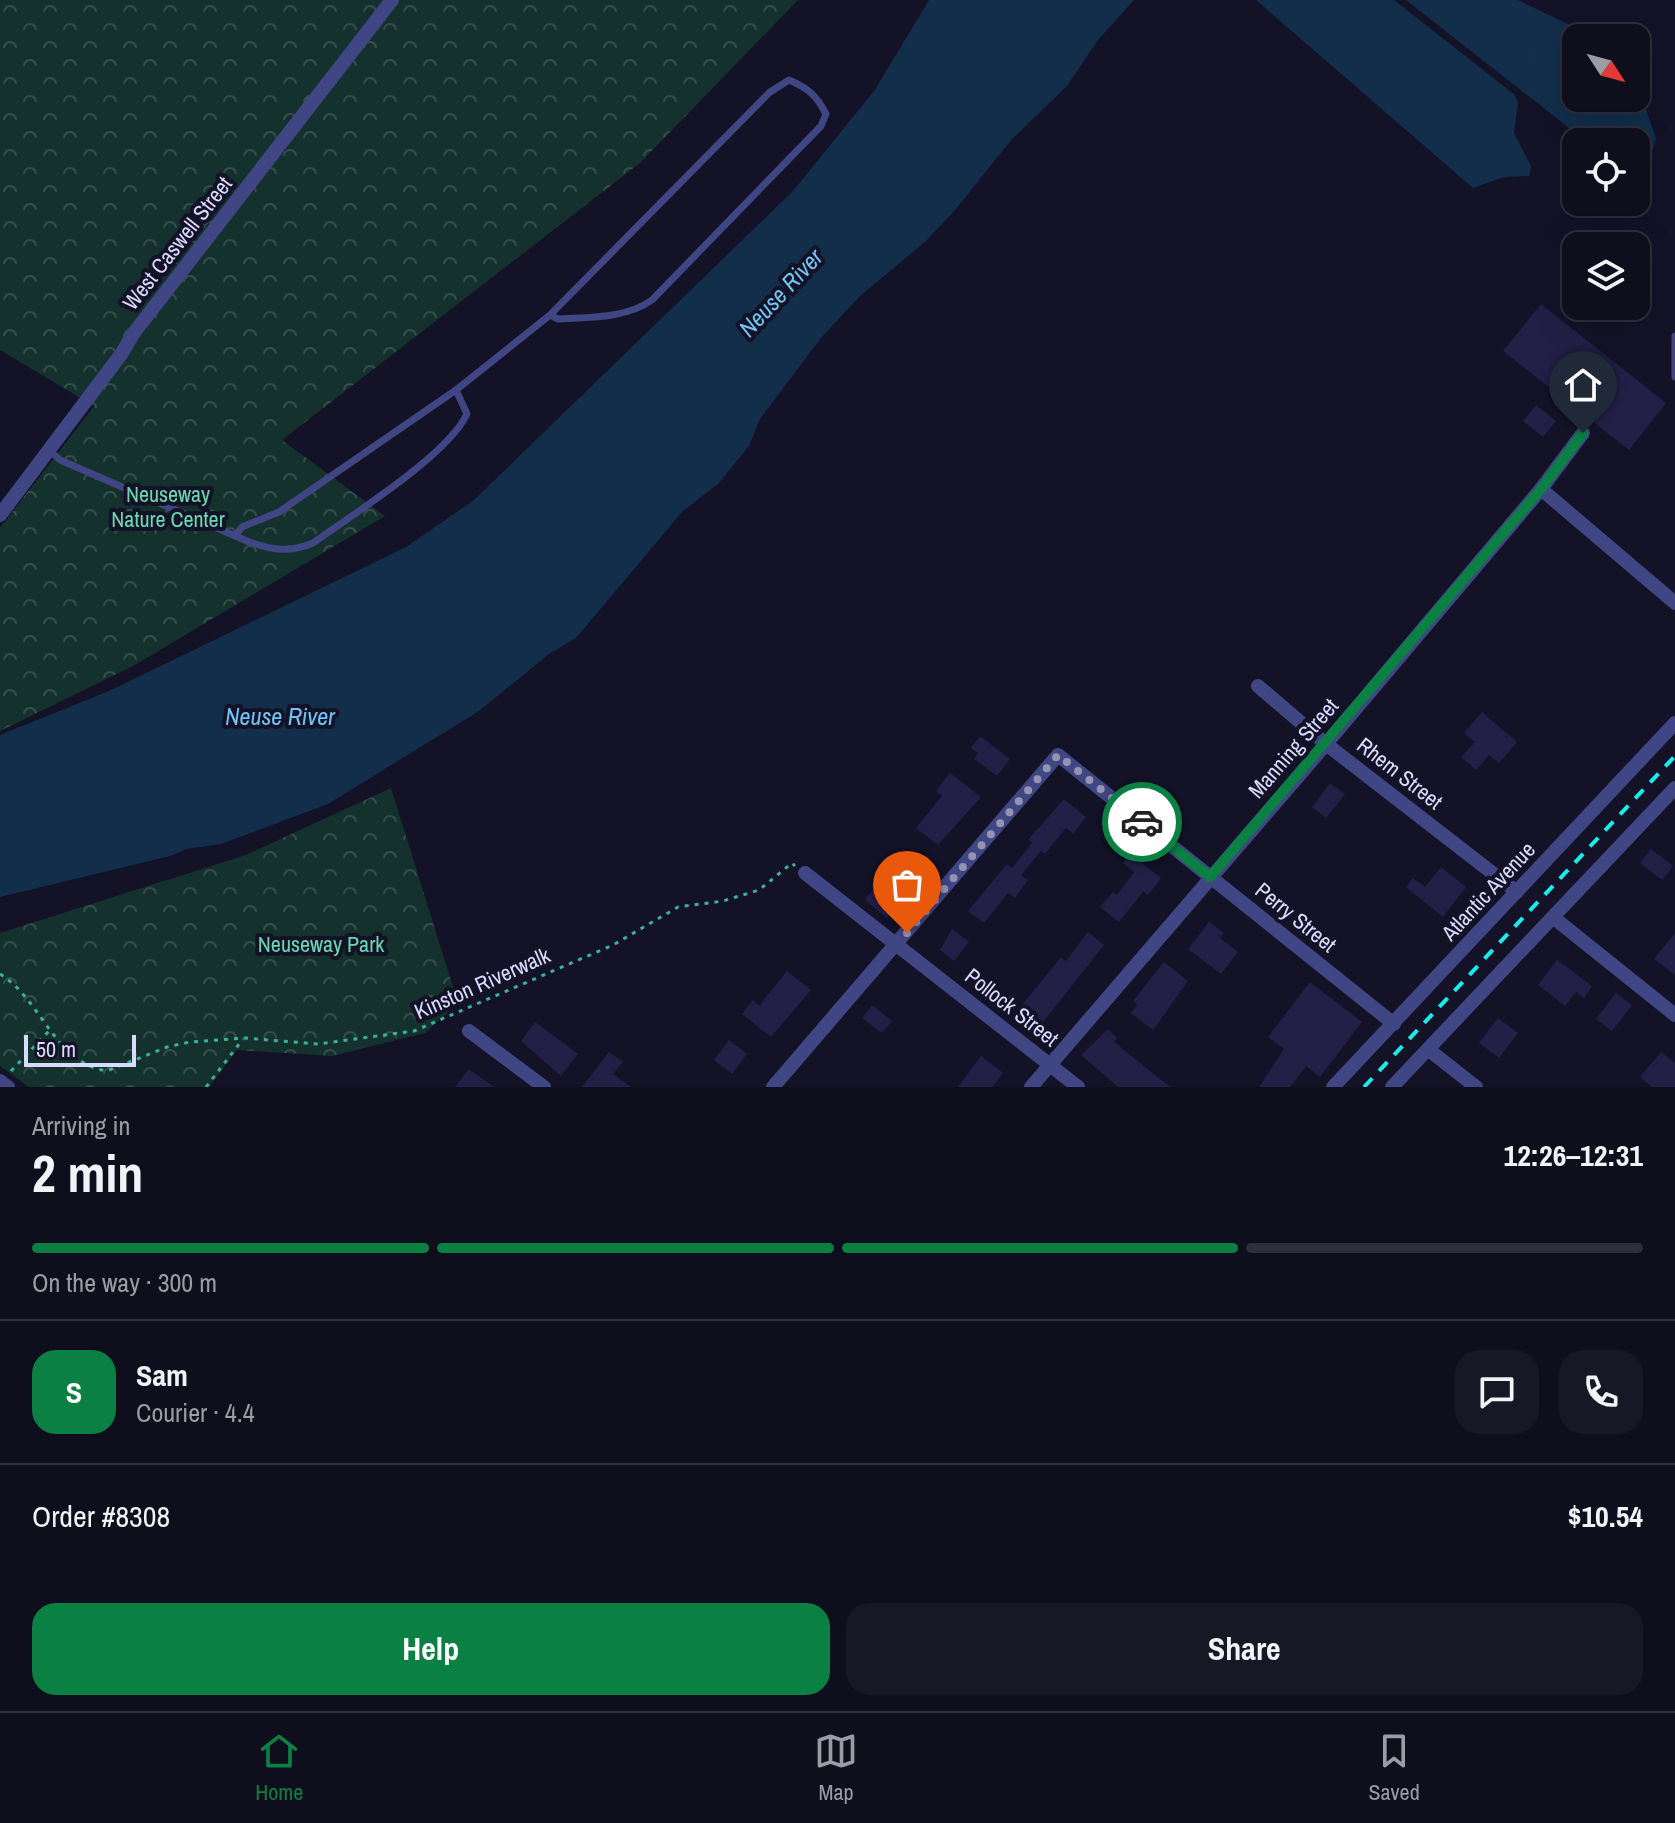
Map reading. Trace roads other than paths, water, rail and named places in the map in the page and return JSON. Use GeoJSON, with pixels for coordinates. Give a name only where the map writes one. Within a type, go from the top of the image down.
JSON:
{"type":"FeatureCollection","features":[{"type":"Feature","properties":{"kind":"street","name":"West Caswell Street"},"geometry":{"type":"LineString","coordinates":[[0,515],[133,334],[392,0]]}},
{"type":"Feature","properties":{"kind":"street","name":"Manning Street"},"geometry":{"type":"LineString","coordinates":[[1031,1087],[1326,744],[1541,489],[1583,433]]}},
{"type":"Feature","properties":{"kind":"street"},"geometry":{"type":"LineString","coordinates":[[1541,489],[1675,603]]}},
{"type":"Feature","properties":{"kind":"street","name":"Rhem Street"},"geometry":{"type":"LineString","coordinates":[[1258,686],[1326,744],[1517,892]]}},
{"type":"Feature","properties":{"kind":"street","name":"Atlantic Avenue"},"geometry":{"type":"LineString","coordinates":[[1333,1087],[1675,723]]}},
{"type":"Feature","properties":{"kind":"street","name":"Perry Street"},"geometry":{"type":"LineString","coordinates":[[895,945],[1058,755],[1394,1024]]}},
{"type":"Feature","properties":{"kind":"street"},"geometry":{"type":"LineString","coordinates":[[1392,1087],[1675,788]]}},
{"type":"Feature","properties":{"kind":"street","name":"Pollock Street"},"geometry":{"type":"LineString","coordinates":[[805,873],[1078,1087]]}},
{"type":"Feature","properties":{"kind":"street"},"geometry":{"type":"LineString","coordinates":[[1554,918],[1675,1015]]}},
{"type":"Feature","properties":{"kind":"street"},"geometry":{"type":"LineString","coordinates":[[773,1087],[895,945]]}},
{"type":"Feature","properties":{"kind":"street"},"geometry":{"type":"LineString","coordinates":[[469,1031],[544,1087]]}},
{"type":"Feature","properties":{"kind":"street"},"geometry":{"type":"LineString","coordinates":[[1429,1050],[1476,1087]]}},
{"type":"Feature","properties":{"kind":"street"},"geometry":{"type":"LineString","coordinates":[[5,1076],[8,1087]]}},
{"type":"Feature","properties":{"kind":"lane"},"geometry":{"type":"LineString","coordinates":[[235,536],[242,527],[279,512],[456,390],[550,315],[770,92],[789,80],[807,87],[818,98],[826,114],[821,126],[652,300],[638,310],[617,314],[558,319],[550,315]]}},
{"type":"Feature","properties":{"kind":"lane"},"geometry":{"type":"LineString","coordinates":[[1675,336],[1675,377]]}},
{"type":"Feature","properties":{"kind":"lane"},"geometry":{"type":"LineString","coordinates":[[49,450],[60,460],[278,552],[313,543],[416,467],[461,427],[467,414],[456,390]]}},
{"type":"Feature","properties":{"kind":"water","name":"Neuse River"},"geometry":{"type":"Polygon","coordinates":[[[929,0],[1134,0],[1098,40],[1067,86],[1011,140],[956,209],[926,241],[860,296],[821,338],[760,419],[749,446],[718,484],[682,512],[576,638],[549,654],[479,711],[328,804],[221,844],[186,849],[170,856],[0,897],[0,735],[109,691],[406,547],[474,500],[793,191],[874,91],[929,0]]]}},
{"type":"Feature","properties":{"kind":"water"},"geometry":{"type":"Polygon","coordinates":[[[1256,0],[1394,0],[1515,95],[1518,103],[1514,133],[1531,166],[1529,176],[1504,177],[1473,188],[1256,0]]]}},
{"type":"Feature","properties":{"kind":"water"},"geometry":{"type":"Polygon","coordinates":[[[1406,0],[1518,0],[1568,24],[1562,24],[1562,112],[1647,112],[1656,139],[1650,158],[1650,128],[1569,128],[1406,0]]]}},
{"type":"Feature","properties":{"kind":"railway"},"geometry":{"type":"LineString","coordinates":[[1364,1087],[1675,756]]}},
{"type":"Feature","properties":{"kind":"park label","name":"Neuseway Nature Center"},"geometry":{"type":"Point","coordinates":[168,506]}},
{"type":"Feature","properties":{"kind":"park label","name":"Neuseway Park"},"geometry":{"type":"Point","coordinates":[321,944]}}]}
